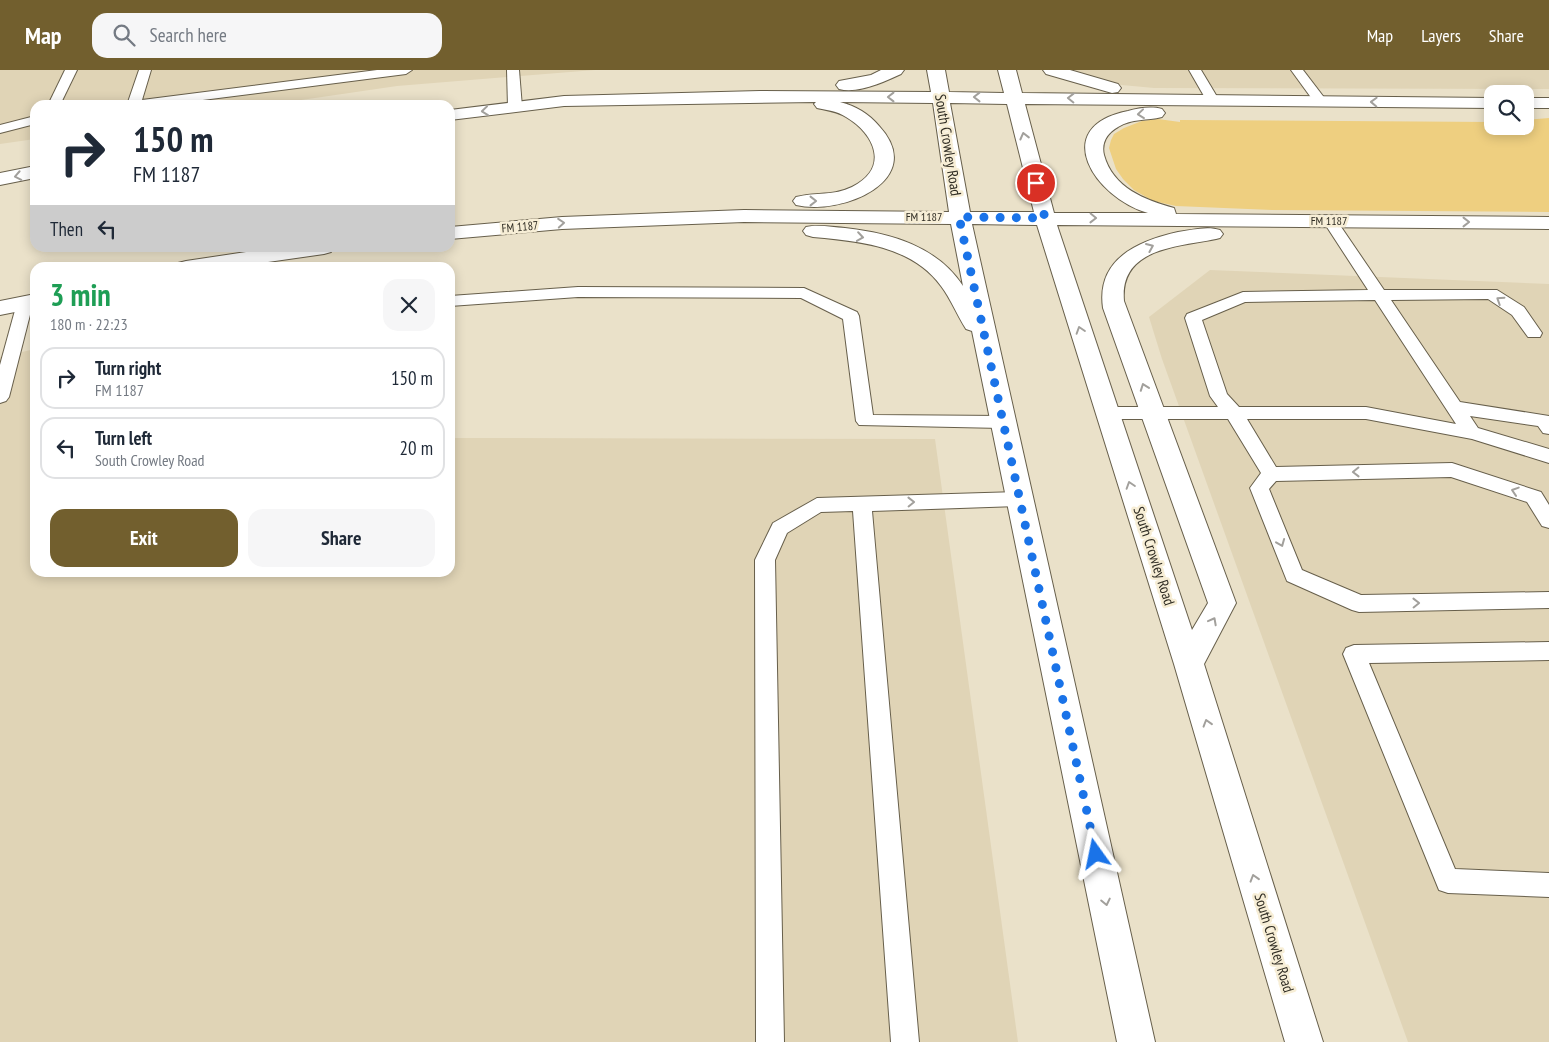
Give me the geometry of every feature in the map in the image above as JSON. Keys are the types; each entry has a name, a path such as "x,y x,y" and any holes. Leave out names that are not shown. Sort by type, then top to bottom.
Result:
{"main road":[{"path":"564,101 594,92 851,85 876,79 896,70"},
{"name":"South Crowley Road","path":"936,70 959,217 1136,1042"},
{"name":"South Crowley Road","path":"1007,70 1045,218 1189,664 1304,1042"},
{"path":"1052,70 1074,78 1152,99"},
{"path":"455,113 564,101 760,96 1484,103"},
{"path":"455,217 575,206 825,201 850,195 865,188 882,169 884,159 879,137 857,116 841,107 760,96"},
{"path":"1228,220 1157,210 1140,204 1121,193 1107,180 1099,168 1094,140 1099,131 1111,122 1126,115 1151,112 1394,116 1433,103"},
{"path":"1534,103 1549,103"},
{"path":"0,179 30,173"},
{"path":"744,216 770,228 831,233 898,245 928,261 948,280 986,341"},
{"name":"FM 1187","path":"455,233 562,223 744,216 1228,220 1335,228 1549,223"},
{"path":"1189,664 1222,603 1114,308 1113,288 1131,257 1150,246 1194,235 1223,233 1335,228 1549,237"},
{"path":"192,262 217,252"},
{"path":"223,262 289,252"},
{"path":"0,308 30,302"}],"lane":[{"path":"56,100 70,70"},
{"path":"135,100 145,70"},
{"path":"171,100 371,72 406,70"},
{"path":"513,70 516,107"},
{"path":"1195,70 1213,100"},
{"path":"1297,70 1320,100"},
{"path":"255,100 256,89"},
{"path":"0,129 30,121"},
{"path":"1335,228 1472,433"},
{"path":"455,301 578,292 804,293 851,316 865,420 1002,422"},
{"path":"1271,474 1233,412 1219,396 1193,318 1243,297 1491,294 1518,311 1534,333"},
{"path":"1,387 30,302"},
{"path":"1454,407 1547,423"},
{"path":"1107,413 1366,412 1472,433 1549,456"},
{"path":"1549,522 1534,497 1452,470 1271,474 1258,488 1294,575 1358,604 1549,600"},
{"path":"770,1042 765,560 780,528 817,504 1020,500"},
{"path":"862,503 905,1042"},
{"path":"1549,651 1354,654 1448,881 1549,886"}],"shaded area":[{"path":"0,70 595,70 397,86 301,100 30,100 30,140 0,144"},
{"path":"1066,70 1549,70 1549,89 1534,89 1534,85 1484,85 1484,89 1154,88 1111,84"},
{"path":"1549,118 1549,212 1272,210 1176,206 1153,201 1134,190 1116,169 1109,148 1114,134 1124,128 1142,121 1158,119 1180,122 1180,120 1484,122 1484,135 1534,135 1534,119"},
{"path":"1210,270 1549,284 1549,1042 1408,1042 1162,359 1149,317"},
{"path":"30,350 30,577 455,577 455,438 935,439 1018,1042 0,1042 0,357"}],"route":[{"path":"1036,183 1045,218 959,217 1096,854"}]}
